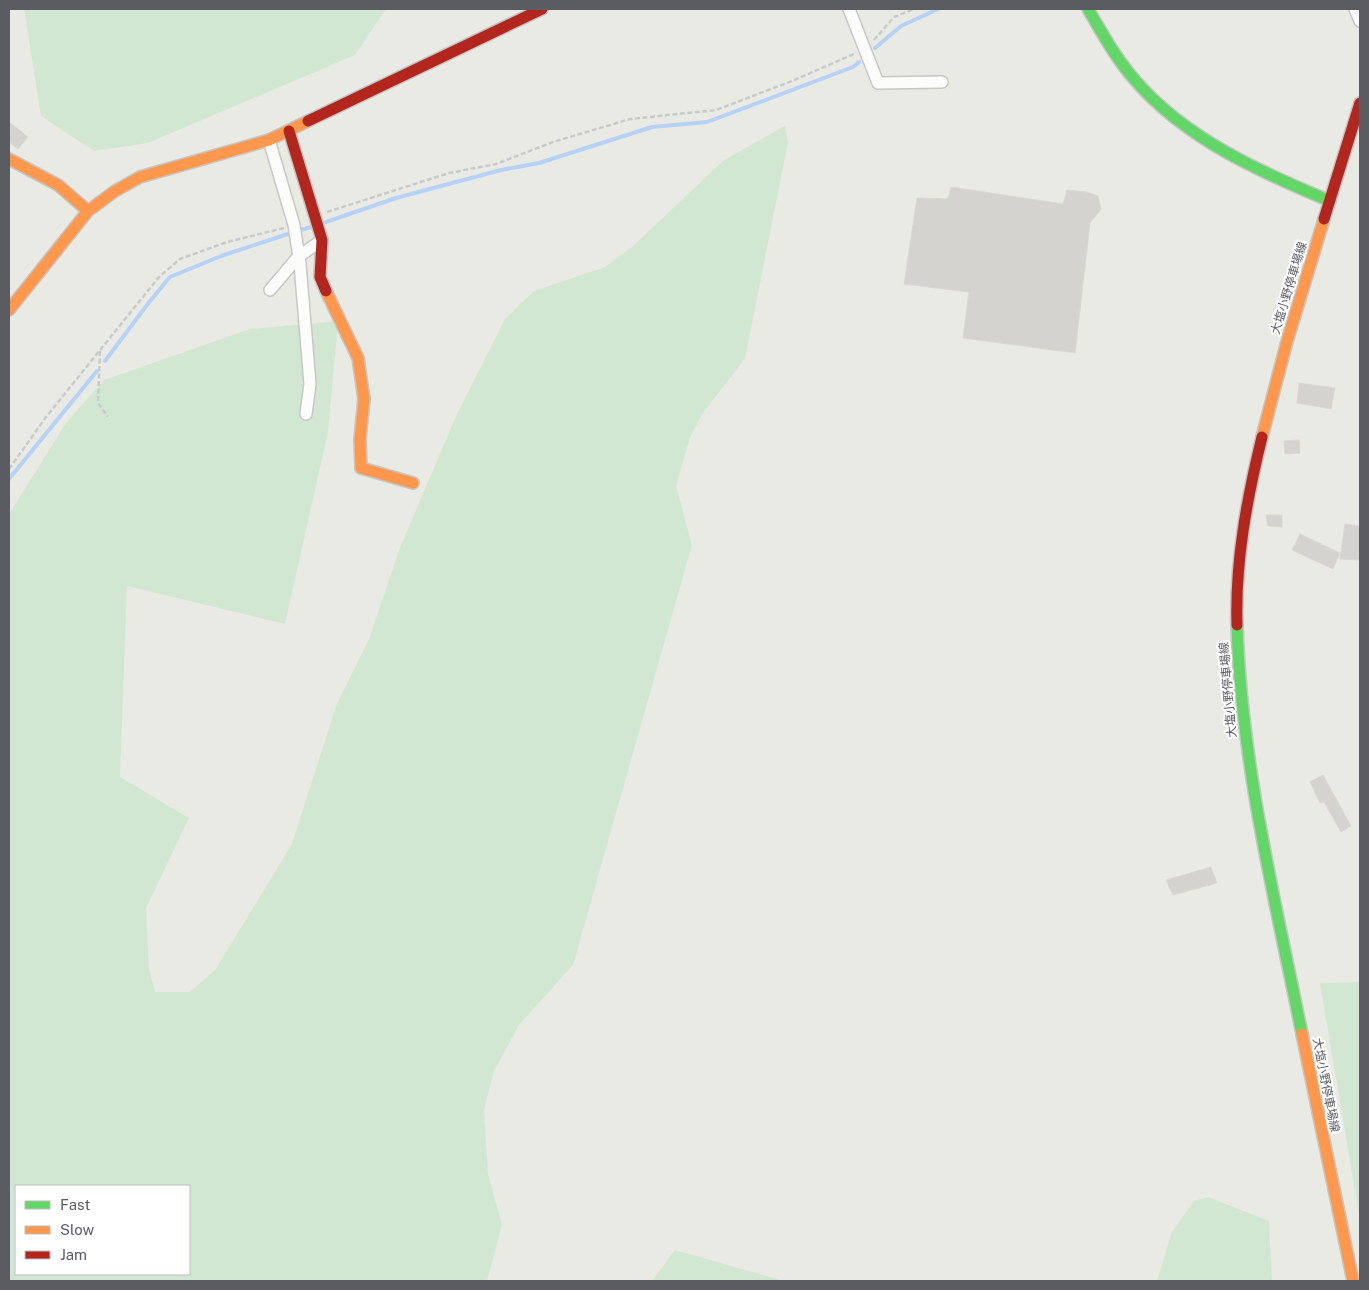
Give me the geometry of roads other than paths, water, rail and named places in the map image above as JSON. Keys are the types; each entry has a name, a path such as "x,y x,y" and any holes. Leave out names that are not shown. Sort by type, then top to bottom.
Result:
{"street":[{"path":"9,310 88,211 115,191 140,177 269,140 542,9"},
{"path":"849,9 878,82 942,82"},
{"path":"1088,9 1115,56 1164,109 1197,134 1219,147 1300,189 1330,201"},
{"path":"1355,9 1360,21"},
{"name":"大塩小野停車場線","path":"1353,1281 1322,1137 1251,775 1238,668 1236,616 1240,552 1252,477 1286,345 1360,103"},
{"path":"289,131 322,240 320,277 358,358 364,399 360,440 360,468 413,483"},
{"path":"269,140 294,225 310,384 306,414"},
{"path":"9,159 58,186 88,211"},
{"path":"270,290 298,257 322,240"}],"waterway":[{"path":"875,48 901,26 938,9"},
{"path":"326,222 396,198 501,170 539,163 652,127 707,122 853,67 859,62"},
{"path":"301,230 311,227"},
{"path":"105,361 170,277 221,256 288,234"},
{"path":"9,479 97,371"}]}
